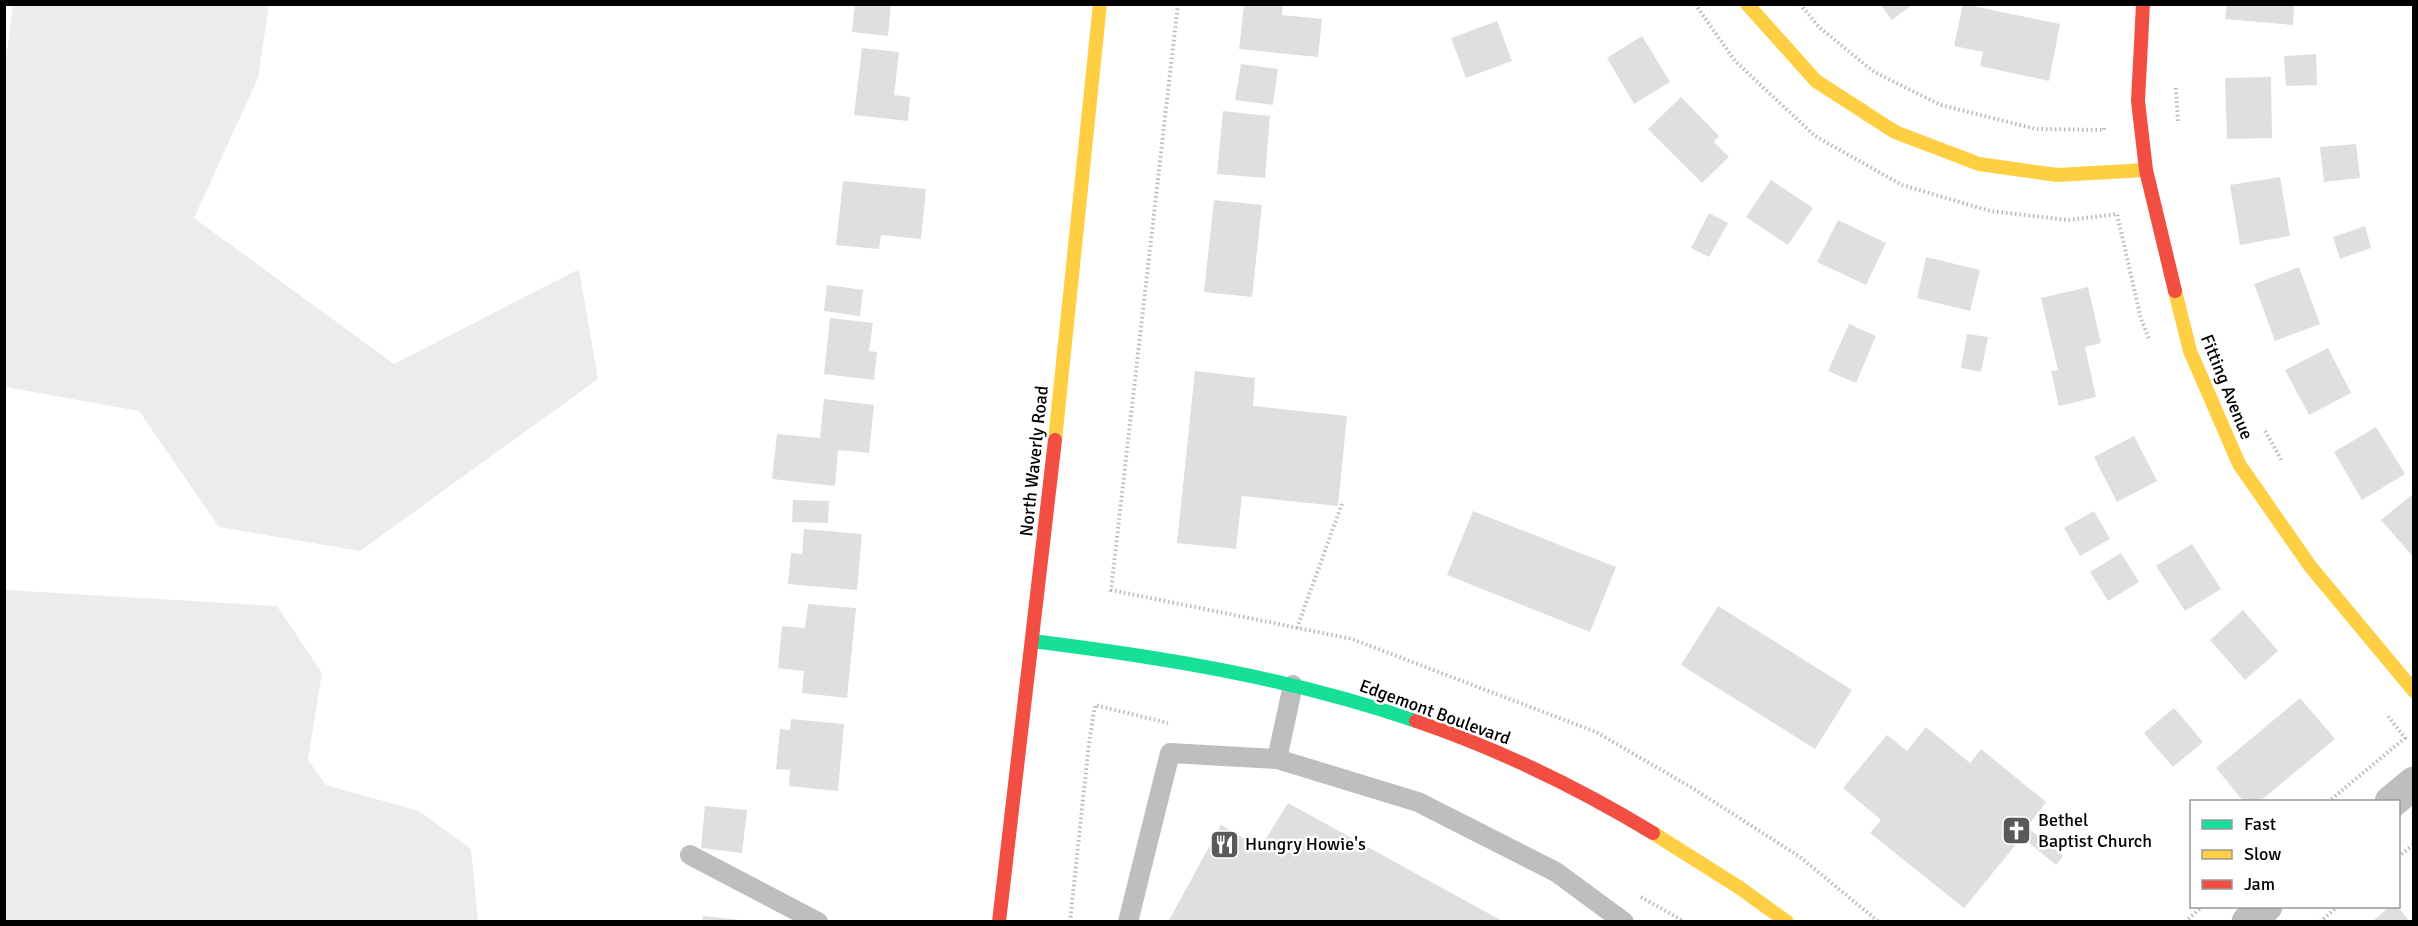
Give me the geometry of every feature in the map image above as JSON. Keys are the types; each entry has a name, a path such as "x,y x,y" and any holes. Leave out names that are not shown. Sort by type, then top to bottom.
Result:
{"street":[{"name":"North Waverly Road","path":"999,921 1066,343 1100,4"},
{"path":"1747,4 1816,81 1896,132 1979,164 2057,175 2146,170"},
{"name":"Fitting Avenue","path":"2143,4 2138,101 2146,170 2190,351 2239,464 2310,566 2414,691"},
{"name":"Edgemont Boulevard","path":"1032,641 1139,655 1293,685 1379,708 1449,733 1533,769 1650,830 1711,868 1787,921"},
{"path":"2392,800 2414,783"},
{"path":"2248,921 2264,908"}],"lane":[{"path":"1277,759 1293,685"},
{"path":"1128,921 1170,753 1277,759 1418,802 1556,872 1624,921"},
{"path":"690,855 818,921"}],"path":[{"path":"1179,4 1111,590 1352,639 1596,732 1694,789 1800,857 1879,921"},
{"path":"1695,4 1735,61 1815,136 1902,185 1990,211 2068,220 2117,214 2141,319 2150,341"},
{"path":"1800,4 1819,27 1874,72 1941,105 2036,129 2104,130 2104,119"},
{"path":"2176,79 2178,125"},
{"path":"2265,430 2288,470"},
{"path":"1297,628 1343,501"},
{"path":"2329,800 2405,738 2382,710"},
{"path":"2400,855 2414,844"},
{"path":"2185,921 2201,908"},
{"path":"2320,921 2336,908"}],"shaded area":[{"path":"13,5 269,5 258,78 194,218 394,364 579,269 598,379 360,551 219,527 139,411 5,387 4,75"},
{"path":"5,590 277,606 322,673 308,760 326,785 419,811 471,849 478,921 5,921"}],"building":[{"path":"855,4 891,4 888,36 852,32"},
{"path":"1880,4 1913,4 1892,20"},
{"path":"1963,4 2060,24 2049,81 1980,66 1983,52 1954,46"},
{"path":"2227,4 2294,4 2293,25 2225,19"},
{"path":"1244,5 1283,5 1282,15 1322,19 1318,57 1239,49"},
{"path":"1497,21 1512,61 1466,78 1451,38"},
{"path":"1642,36 1670,82 1634,104 1607,58"},
{"path":"862,48 899,52 894,95 910,97 908,121 854,115"},
{"path":"2316,54 2317,85 2286,86 2284,56"},
{"path":"1241,64 1278,69 1273,105 1235,100"},
{"path":"2271,77 2272,138 2227,139 2225,78"},
{"path":"1681,97 1719,136 1714,142 1729,157 1702,183 1648,129"},
{"path":"1223,111 1270,116 1265,178 1217,174"},
{"path":"2356,144 2360,178 2324,182 2320,147"},
{"path":"2280,177 2290,236 2240,245 2230,185"},
{"path":"1771,180 1813,208 1788,245 1746,217"},
{"path":"843,181 926,189 921,239 881,235 879,249 836,245"},
{"path":"1214,200 1262,205 1252,297 1204,292"},
{"path":"1709,213 1728,223 1709,257 1691,248"},
{"path":"1838,220 1886,243 1866,285 1817,262"},
{"path":"2365,226 2371,248 2340,259 2333,237"},
{"path":"1926,257 1980,270 1970,311 1917,298"},
{"path":"2299,267 2320,324 2275,341 2254,284"},
{"path":"827,285 863,290 860,316 824,311"},
{"path":"2088,287 2101,343 2085,347 2096,397 2059,406 2051,371 2058,370 2041,298"},
{"path":"830,318 873,323 869,351 877,352 874,380 824,374"},
{"path":"1849,324 1876,336 1856,383 1828,371"},
{"path":"1967,334 1988,337 1981,372 1961,368"},
{"path":"2328,348 2351,393 2309,415 2285,370"},
{"path":"1195,371 1255,378 1253,406 1347,416 1338,506 1242,496 1236,549 1177,543"},
{"path":"824,399 874,405 869,453 838,450 835,486 772,479 777,434 820,438"},
{"path":"2376,427 2405,474 2362,500 2334,452"},
{"path":"2134,436 2157,481 2117,502 2094,457"},
{"path":"2414,493 2414,558 2381,520"},
{"path":"793,500 829,501 828,523 792,522"},
{"path":"1473,511 1616,567 1590,632 1447,575"},
{"path":"2094,511 2110,539 2080,556 2064,528"},
{"path":"804,529 862,534 857,590 788,584 791,553 802,554"},
{"path":"2192,544 2221,589 2185,611 2156,566"},
{"path":"2121,553 2139,582 2108,601 2090,572"},
{"path":"808,604 856,608 847,698 802,693 804,671 778,668 782,626 805,628"},
{"path":"1718,606 1852,690 1815,749 1681,665"},
{"path":"2243,610 2278,651 2245,680 2210,640"},
{"path":"2300,698 2335,739 2261,800 2242,800 2216,768"},
{"path":"2174,708 2203,742 2173,767 2144,733"},
{"path":"791,719 844,724 838,791 789,786 790,770 776,769 780,729 790,730"},
{"path":"1926,727 1970,763 1981,749 2046,802 2027,827 2063,856 2056,865 2022,837 1964,908 1870,833 1881,820 1843,788 1887,735 1907,751"},
{"path":"1288,803 1504,922 1168,922 1221,825 1260,848"},
{"path":"705,806 747,810 742,853 701,848"},
{"path":"2388,908 2399,908 2410,922 2372,922"},
{"path":"703,916 741,920 741,922 702,922"}],"traffic: fast":[{"path":"1032,641 1129,654 1226,671 1322,693 1416,721"}],"traffic: slow":[{"path":"1055,440 1100,4"},
{"path":"1747,4 1816,81 1895,132 1979,164 2057,175 2146,170"},
{"path":"2175,291 2190,351 2239,464 2310,566 2414,691"},
{"path":"1653,833 1740,888 1787,922"}],"traffic: jam":[{"path":"2143,4 2138,101 2146,170 2175,291"},
{"path":"999,922 1055,440"},
{"path":"1416,721 1477,744 1538,771 1596,800 1653,833"}],"place":[{"name":"Bethel Baptist Church","path":"2017,830"},
{"name":"Hungry Howie's","path":"1224,844"}]}
